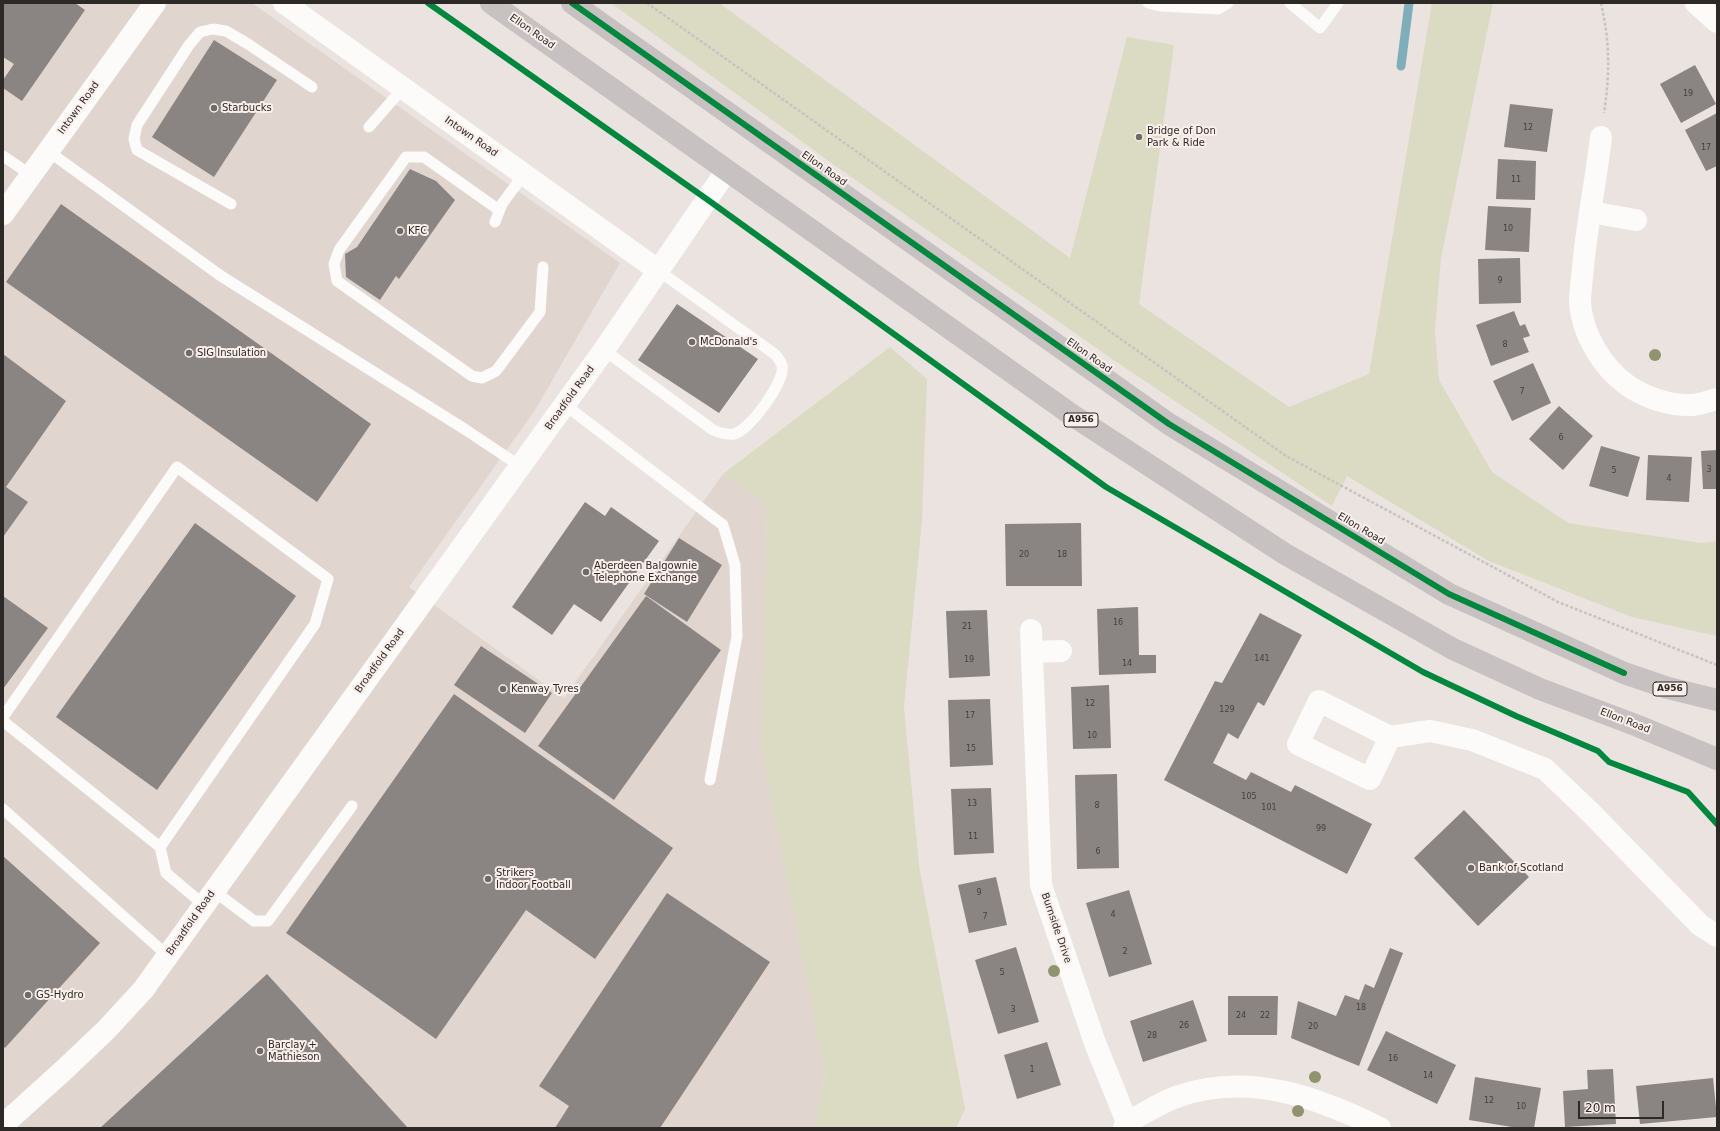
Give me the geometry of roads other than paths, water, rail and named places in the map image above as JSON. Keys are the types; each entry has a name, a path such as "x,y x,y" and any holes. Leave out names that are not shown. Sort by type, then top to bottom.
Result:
{"main road":[{"name":"Ellon Road","path":"491,3 1072,415 1285,554 1453,649 1540,689 1638,726 1717,759"},
{"name":"Ellon Road","path":"572,3 1169,424 1449,594 1624,673 1668,688 1717,700"}],"street":[{"name":"Intown Road","path":"3,214 155,3"},
{"name":"Intown Road","path":"284,3 659,271"},
{"path":"1696,3 1717,22"},
{"path":"1601,137 1586,236 1580,304 1586,330 1598,354 1617,378 1637,392 1663,402 1694,405 1717,399"},
{"name":"Broadfold Road","path":"9,1125 106,1030 143,990 565,405 659,271 727,170"},
{"path":"1590,212 1636,220"},
{"name":"Burnside Drive","path":"1031,630 1041,886 1095,1043 1126,1125"},
{"path":"1032,652 1061,651"},
{"path":"1390,737 1430,731 1472,740 1545,769 1591,813 1700,925 1717,936"},
{"path":"1126,1125 1178,1096 1219,1086 1278,1089 1340,1109 1380,1128"}],"lane":[{"path":"1148,3 1160,6 1218,9 1228,3"},
{"path":"1290,3 1320,28 1338,3"},
{"path":"231,204 137,150 134,139 137,125 189,45 200,32 213,29 226,31 253,47 312,88"},
{"path":"369,127 403,88"},
{"path":"48,151 221,276 466,430 520,466"},
{"path":"3,156 31,175"},
{"path":"499,210 424,157 406,157 339,250 334,264 337,281 472,376 482,378 496,371 540,312 544,267"},
{"path":"495,222 499,210 524,174"},
{"path":"604,350 713,430 724,434 735,434 746,428 775,388 781,378 782,366 776,355 659,271"},
{"path":"565,405 723,525 736,565 737,636 710,780"},
{"path":"3,717 177,467 328,579 315,624 160,847"},
{"path":"3,721 160,847 166,873 209,898 254,921 268,921 352,806"},
{"path":"3,809 168,956"}],"waterway":[{"path":"1401,66 1409,3"}],"place":[{"name":"Starbucks","path":"214,108"},
{"name":"Bridge of Don Park & Ride","path":"1139,137"},
{"name":"KFC","path":"400,231"},
{"name":"McDonald's","path":"692,342"},
{"name":"SIG Insulation","path":"189,353"},
{"name":"Aberdeen Balgownie Telephone Exchange","path":"586,572"},
{"name":"Kenway Tyres","path":"503,689"},
{"name":"Bank of Scotland","path":"1471,868"},
{"name":"Strikers Indoor Football","path":"488,879"},
{"name":"GS-Hydro","path":"28,995"},
{"name":"Barclay + Mathieson","path":"260,1051"}]}
